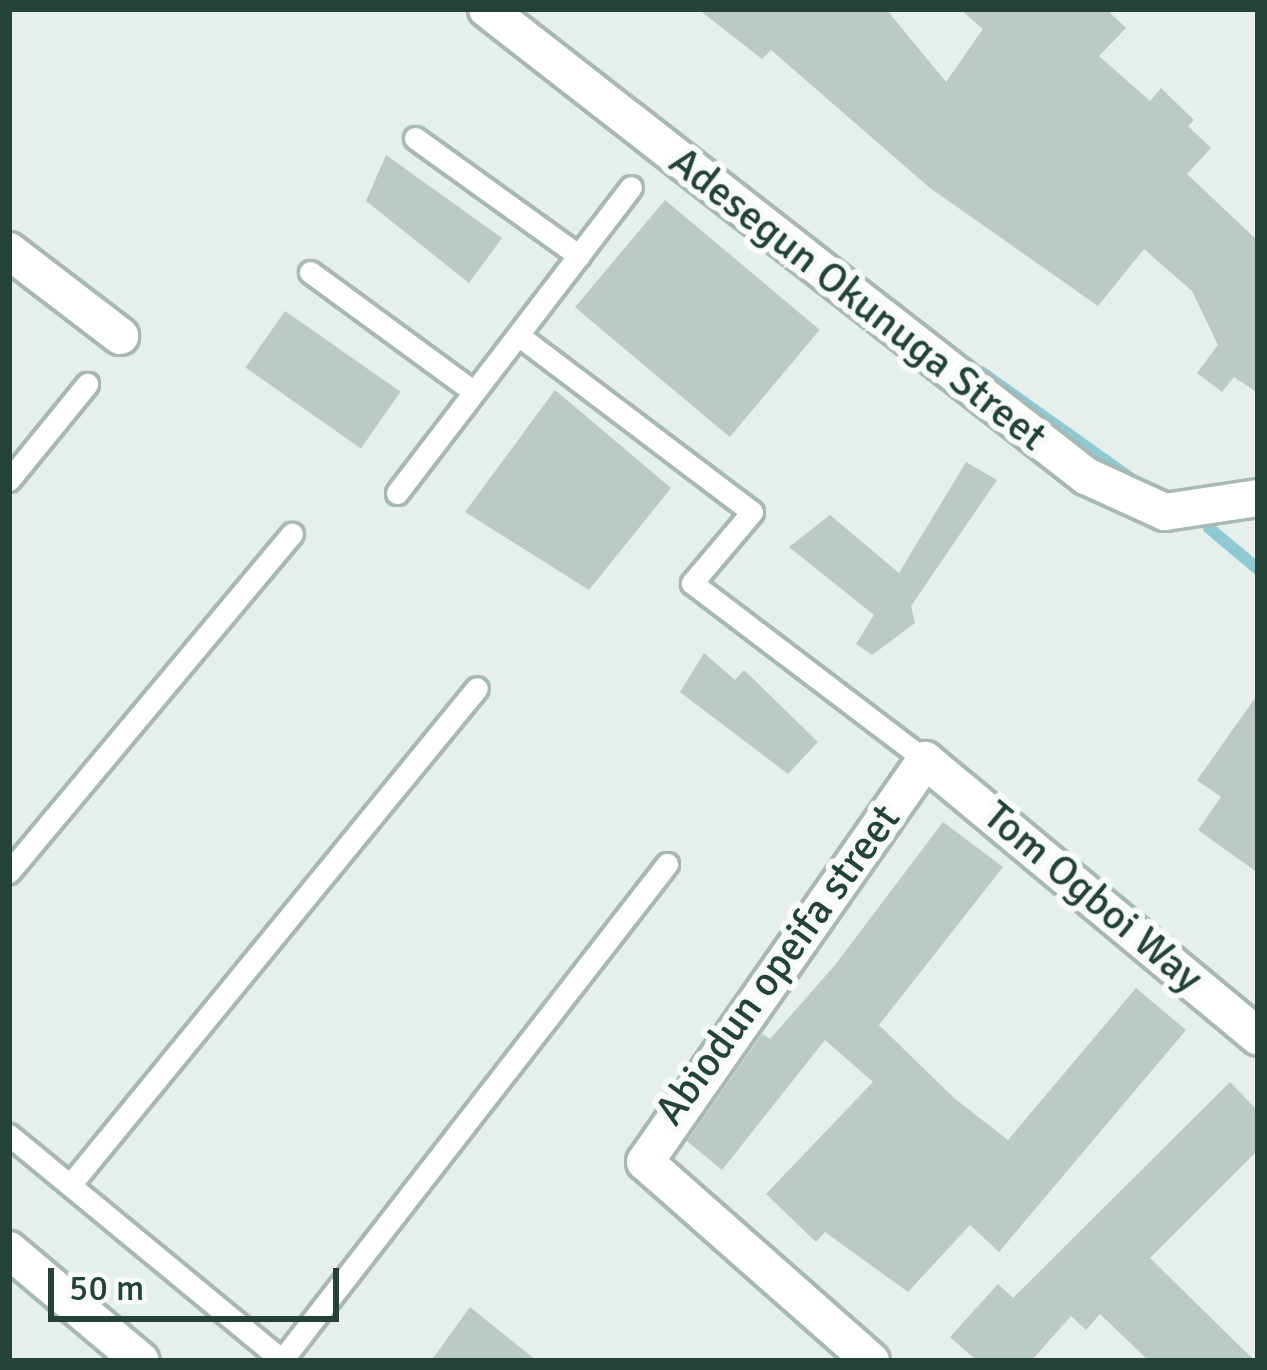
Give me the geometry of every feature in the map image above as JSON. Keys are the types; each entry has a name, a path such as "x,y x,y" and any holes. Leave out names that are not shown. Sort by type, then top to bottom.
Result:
{"street":[{"name":"Adesegun Okunuga Street","path":"487,9 1087,476 1165,512 1258,498"},
{"path":"9,251 120,336"},
{"name":"Tom Ogboi Way","path":"925,760 1258,1036"},
{"name":"Abiodun opeifa street","path":"871,1361 645,1162 655,1134 925,760"},
{"path":"9,1250 141,1361"}],"lane":[{"path":"415,138 579,256"},
{"path":"397,493 631,187"},
{"path":"310,272 474,392"},
{"path":"518,335 752,512 692,583 925,760"},
{"path":"9,480 87,384"},
{"path":"9,872 292,534"},
{"path":"70,1185 477,688"},
{"path":"9,1135 282,1360 668,864"}],"building":[{"path":"698,9 886,9 946,82 983,29 960,9 1106,9 1126,28 1099,56 1150,101 1161,88 1194,120 1188,126 1211,148 1187,174 1258,241 1258,393 1234,377 1222,392 1197,373 1218,345 1192,291 1144,249 1098,306 930,188 771,50 762,59"},
{"path":"386,155 502,238 469,283 366,201"},
{"path":"665,200 820,330 730,437 575,307"},
{"path":"285,311 401,392 361,448 245,368"},
{"path":"555,390 671,488 589,590 465,512"},
{"path":"966,462 997,480 911,606 915,623 872,655 856,644 874,615 789,547 830,515 899,573"},
{"path":"704,653 735,680 744,670 818,742 788,774 680,692"},
{"path":"1258,694 1258,873 1198,830 1221,797 1197,780"},
{"path":"943,822 1003,867 879,1025 954,1098 1008,1140 1136,988 1186,1030 999,1252 970,1225 908,1292 825,1232 816,1242 766,1194 873,1082 825,1040 722,1170 687,1141 762,1034 770,1039 835,965"},
{"path":"1230,1082 1258,1111 1258,1150 1150,1258 1255,1361 1149,1361 1100,1314 1086,1330 1071,1316 1031,1361 977,1361 950,1337 998,1284 1013,1298"},
{"path":"470,1307 537,1361 431,1361"}],"waterway":[{"path":"981,372 1136,482"},
{"path":"1209,528 1258,569"}]}
